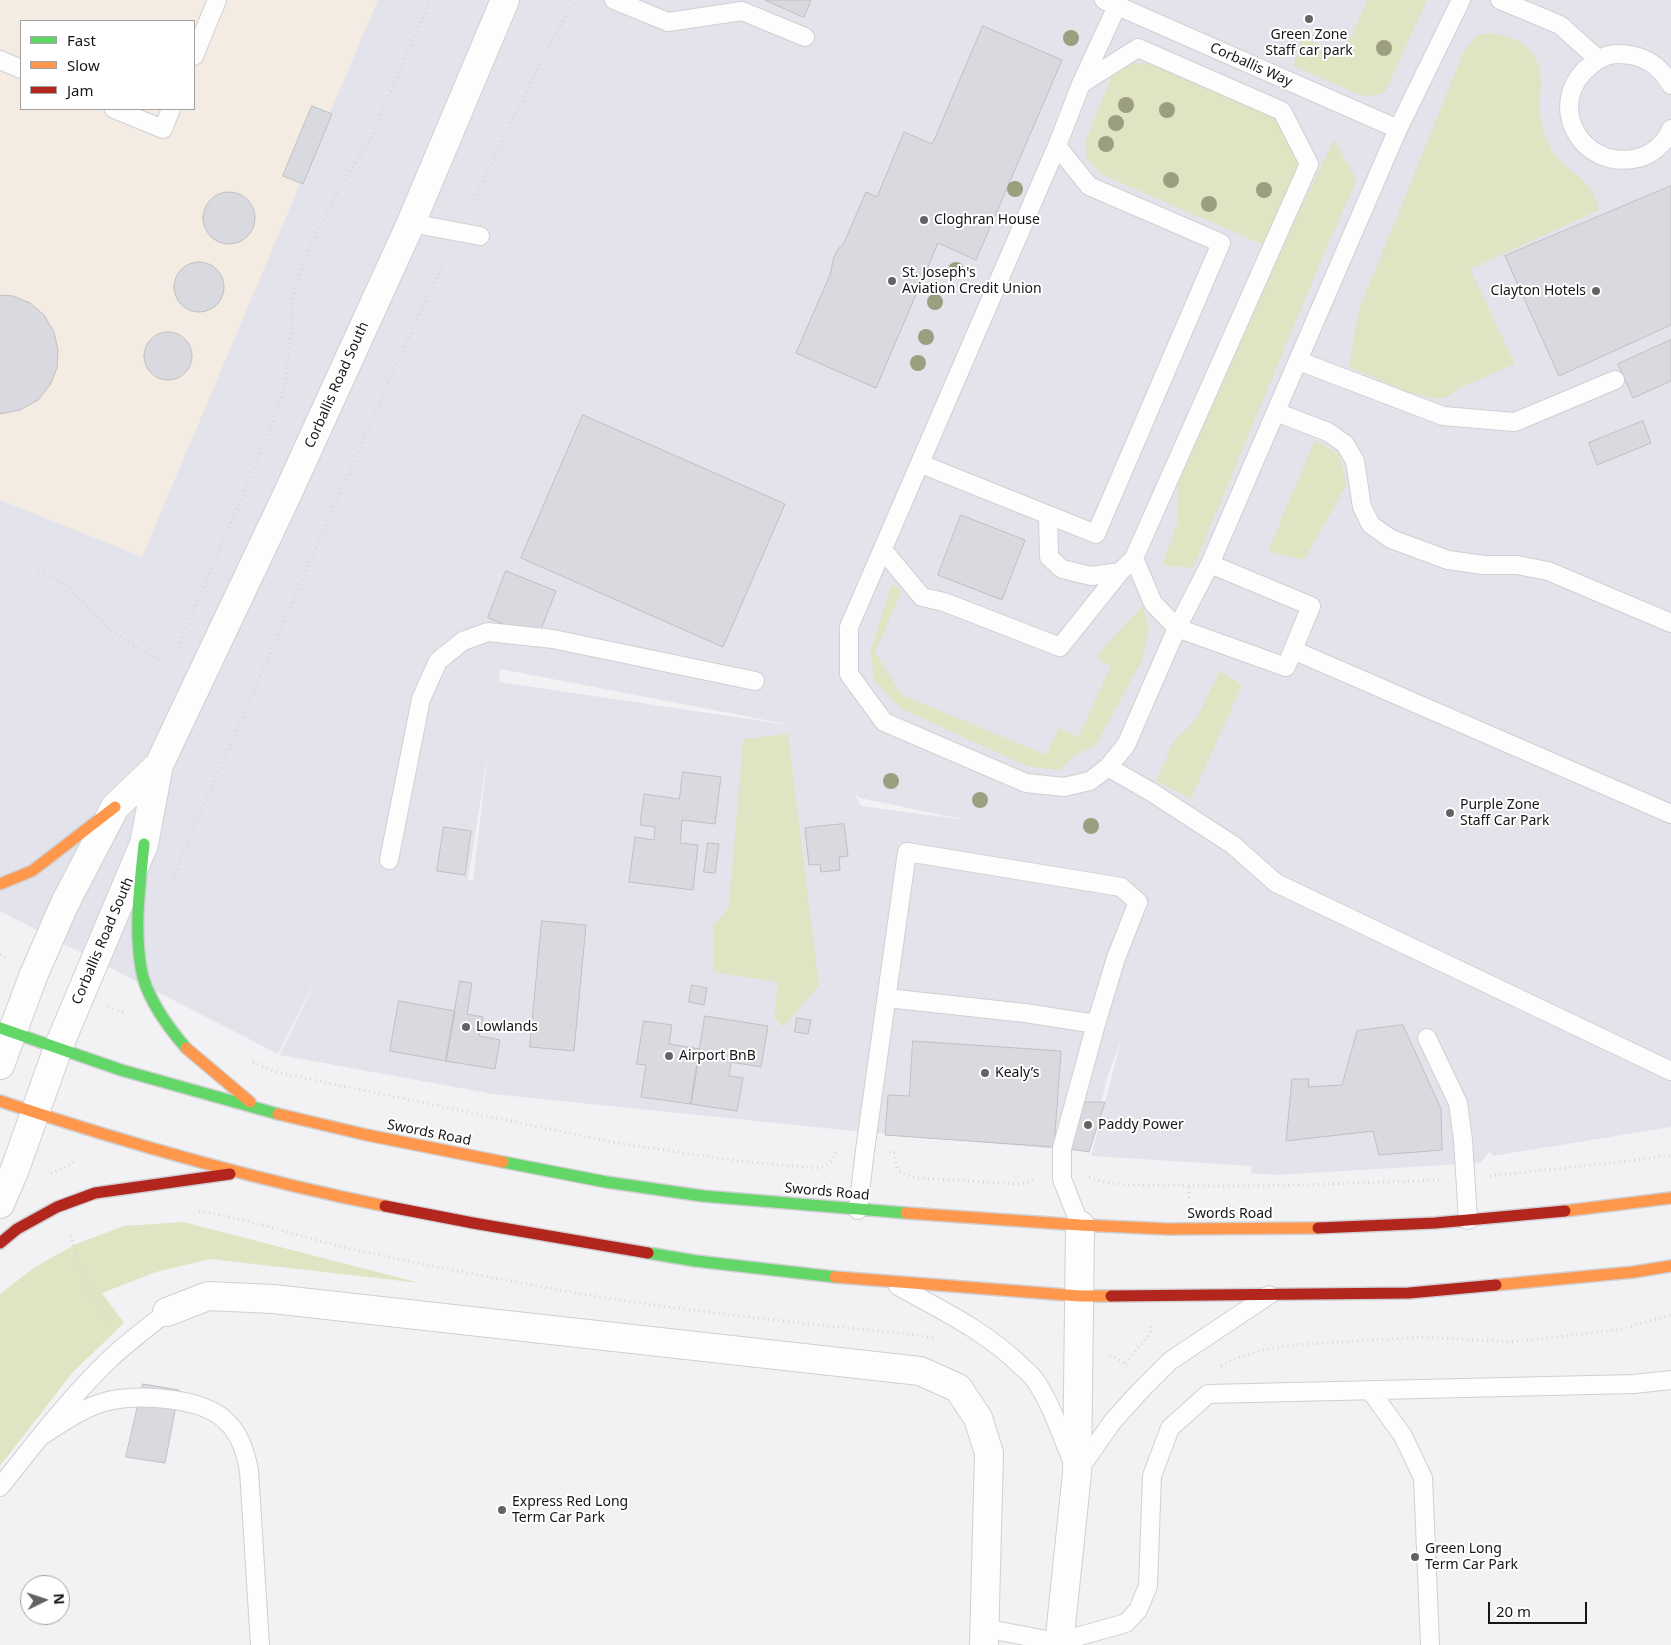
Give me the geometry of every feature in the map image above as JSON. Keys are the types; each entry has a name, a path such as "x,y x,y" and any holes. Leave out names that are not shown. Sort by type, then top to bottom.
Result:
{"main road":[{"path":"0,884 32,871 115,807"},
{"path":"144,844 137,917 141,969 158,1011 186,1047 258,1109"},
{"name":"Swords Road","path":"6,1030 121,1070 258,1109 376,1137 606,1182 703,1196 858,1210 1080,1225 1189,1229 1318,1228 1468,1220 1671,1198"},
{"path":"0,1101 83,1129 242,1173 373,1203 584,1243 706,1262 810,1275 1080,1296 1270,1295 1410,1293 1634,1272 1671,1266"},
{"path":"0,1243 16,1229 57,1207 95,1193 242,1173"}],"street":[{"name":"Corballis Road South","path":"0,1204 58,1048 144,844 159,765 282,506 411,223 505,0"},
{"name":"Corballis Road South","path":"0,1065 6,1030 34,974 64,903 115,807 159,765"},
{"path":"1063,1644 1077,1473 1080,1225"},
{"path":"167,1312 208,1296 273,1299 920,1371 958,1388 978,1418 989,1453 984,1637"}],"lane":[{"path":"195,54 217,0"},
{"path":"614,0 668,22 742,11 805,37"},
{"path":"1111,3 1058,146 849,627 849,674 884,722 1026,783 1064,787 1090,780 1108,768 1126,745 1177,628 1210,564 1398,129 1462,0"},
{"path":"1500,0 1560,24 1598,59"},
{"name":"Corballis Way","path":"1111,3 1398,129"},
{"path":"883,550 922,596 944,602 1060,648 1120,572 1134,558 1309,164 1282,111 1138,48 1081,84"},
{"path":"1671,85 1661,70 1647,60 1631,54 1614,54 1598,59 1583,70 1573,86 1569,103 1571,121 1578,138 1591,151 1607,159 1625,161 1643,157 1658,147 1671,129"},
{"path":"0,60 20,69"},
{"path":"116,110 162,130 171,110"},
{"path":"920,464 1096,534 1221,243 1089,186 1058,146"},
{"path":"411,223 480,236"},
{"path":"1299,361 1442,416 1515,422 1615,380"},
{"path":"1276,412 1328,432 1345,444 1355,461 1362,507 1371,525 1391,539 1448,560 1484,565 1517,565 1548,571 1671,623"},
{"path":"1048,515 1049,558 1062,569 1091,576 1120,572"},
{"path":"1134,558 1153,603 1177,628 1286,667 1311,606 1210,564"},
{"path":"389,860 421,699 438,661 464,641 488,632 553,639 755,681"},
{"path":"1292,650 1671,814"},
{"path":"1108,768 1153,792 1233,845 1276,883 1671,1071"},
{"path":"858,1210 907,852 1121,887 1138,902 1116,958 1062,1148 1062,1179 1080,1225"},
{"path":"887,998 1025,1013 1096,1024"},
{"path":"1427,1038 1458,1103 1468,1220"},
{"path":"889,1281 992,1341 1014,1358 1034,1378 1051,1409 1077,1473"},
{"path":"1077,1473 1113,1421 1170,1361 1270,1295"},
{"path":"0,1487 76,1394 134,1337 167,1312"},
{"path":"984,1637 1063,1644 1126,1623 1138,1610 1148,1586 1152,1476 1170,1428 1208,1394 1634,1384 1671,1380"},
{"path":"1370,1390 1403,1436 1423,1478 1430,1645"},
{"path":"41,1436 86,1409 108,1402 128,1399 153,1398 191,1404 205,1408 228,1422 246,1454 249,1471 260,1645"}],"path":[{"path":"174,657 274,419 285,385 294,298 302,266 318,229 342,184 369,142 430,0"},
{"path":"173,881 182,853 395,367 458,232 551,42 576,0"},
{"path":"39,571 66,584 114,633 170,666 166,674"},
{"path":"245,1059 276,1072 611,1142 738,1161 816,1168 824,1167 830,1163 837,1148 846,1149"},
{"path":"885,1152 895,1153 898,1169 904,1175 917,1178 1016,1184 1034,1180 1040,1172"},
{"path":"1083,1173 1097,1181 1112,1184 1189,1186 1278,1185 1466,1179 1671,1155"},
{"path":"49,1175 72,1164 73,1160"},
{"path":"1189,1186 1189,1229"},
{"path":"197,1211 228,1216 336,1245 544,1287 741,1316 918,1335 942,1341"},
{"path":"78,1230 70,1233 81,1276 90,1294 100,1308 134,1337"},
{"path":"1125,1363 1150,1334 1152,1296"},
{"path":"1216,1369 1231,1360 1263,1350 1291,1345 1422,1337 1511,1342 1618,1330 1671,1315"},
{"path":"1111,1355 1132,1368"}],"shaded area":[{"path":"0,0 1671,0 1671,1127 1493,1156 1490,1151 1480,1163 1276,1175 1251,1173 1252,1166 1091,1156 1122,1037 1107,1079 1089,1152 844,1130 493,1094 280,1055 323,964 278,1054 0,911","holes":["500,669 781,723 783,724 499,682","488,753 473,881 468,880","855,793 860,798 966,820 861,806"]},
{"path":"0,0 378,0 142,557 0,500"}],"green space":[{"path":"1368,0 1427,0 1385,92 1365,97 1293,66 1302,38 1343,54"},
{"path":"1489,33 1519,42 1532,53 1537,61 1541,83 1540,111 1547,140 1561,162 1588,186 1599,210 1470,269 1515,364 1460,388 1445,398 1431,398 1405,391 1349,367 1359,310 1464,51 1476,36"},
{"path":"1131,63 1151,64 1278,117 1303,165 1266,246 1103,175 1087,159 1085,143 1113,73"},
{"path":"1334,140 1357,180 1328,244 1193,568 1162,565 1178,521 1177,485 1259,293"},
{"path":"1315,440 1339,454 1347,484 1304,560 1268,551"},
{"path":"892,584 902,590 875,652 902,695 1046,755 1059,728 1078,737 1111,667 1096,656 1143,605 1149,630 1142,660 1096,745 1074,756 1060,770 1029,767 902,709 875,682 870,653"},
{"path":"1220,671 1242,685 1191,799 1156,781 1173,743 1196,719"},
{"path":"788,734 819,986 783,1027 774,1017 778,982 713,972 714,925 729,907 743,739"},
{"path":"183,1222 420,1283 210,1259 156,1272 102,1293 124,1323 73,1372 0,1466 0,1294 35,1267 76,1244 124,1226"}],"building":[{"path":"765,0 811,0 804,17"},
{"name":"Cloghran House","path":"983,26 1062,60 976,260 938,243 876,388 796,353 830,275 834,257 844,243 866,192 877,197 904,132 932,144"},
{"path":"312,106 332,114 303,184 283,176"},
{"name":"Clayton Hotels","path":"1671,186 1671,325 1559,376 1505,256"},
{"path":"229,192 239,194 247,200 253,208 255,218 253,228 247,236 239,242 229,244 219,242 211,236 205,228 203,218 205,208 211,200 219,194"},
{"path":"204,262 217,269 223,277 223,297 217,305 209,311 194,312 181,305 175,297 174,282 181,269 189,263"},
{"path":"0,295 13,296 30,303 44,315 54,332 58,350 57,368 50,385 38,400 20,410 0,414"},
{"path":"163,332 173,332 182,336 188,342 192,356 188,370 182,376 173,380 163,380 154,376 148,370 144,361 144,351 148,342 154,336"},
{"path":"1671,340 1671,381 1633,398 1618,364"},
{"path":"583,415 785,504 723,647 521,558"},
{"path":"1643,421 1651,443 1597,465 1589,443"},
{"path":"961,515 1025,540 1002,600 938,575"},
{"path":"506,571 556,591 538,637 488,618"},
{"path":"683,772 721,777 715,824 682,820 680,843 698,845 693,890 629,882 635,837 654,840 655,827 640,825 644,794 679,799"},
{"path":"844,824 848,856 839,857 840,870 821,872 820,864 809,865 805,828"},
{"path":"444,827 471,831 465,875 437,871"},
{"path":"708,843 719,844 715,873 704,872"},
{"path":"542,921 586,925 574,1051 530,1047"},
{"name":"Lowlands","path":"460,981 472,983 467,1014 483,1017 479,1036 500,1040 495,1069 446,1061"},
{"path":"692,985 707,988 704,1005 689,1002"},
{"path":"399,1001 455,1011 446,1061 390,1051"},
{"path":"705,1016 768,1026 761,1067 731,1062 729,1076 743,1078 737,1111 691,1104"},
{"path":"797,1018 811,1020 808,1034 795,1032"},
{"name":"Airport BnB","path":"644,1021 672,1025 669,1044 700,1049 691,1104 641,1097 646,1065 637,1064"},
{"path":"1403,1025 1441,1109 1442,1150 1379,1155 1373,1131 1286,1141 1292,1079 1309,1079 1308,1087 1342,1085 1357,1031"},
{"name":"Kealy’s","path":"913,1041 1061,1051 1054,1147 885,1135 888,1095 909,1096"},
{"name":"Paddy Power","path":"1085,1102 1105,1102 1089,1152 1071,1149"},
{"path":"143,1384 179,1390 165,1463 126,1457"}],"traffic: fast":[{"path":"144,844 138,921 139,952 143,978 152,1000 165,1021 186,1048"},
{"path":"0,1028 121,1070 278,1114"},
{"path":"503,1162 606,1182 703,1196 906,1213"},
{"path":"648,1253 696,1261 835,1277"}],"traffic: slow":[{"path":"0,884 32,871 115,807"},
{"path":"186,1048 250,1102"},
{"path":"0,1101 191,1160 288,1185 385,1206"},
{"path":"278,1114 367,1135 503,1162"},
{"path":"1565,1211 1671,1198"},
{"path":"906,1213 1168,1229 1318,1228"},
{"path":"1496,1285 1634,1272 1671,1266"},
{"path":"835,1277 1080,1296 1111,1296"}],"traffic: jam":[{"path":"0,1243 17,1229 57,1207 95,1193 230,1174"},
{"path":"385,1206 648,1253"},
{"path":"1318,1228 1435,1223 1565,1211"},
{"path":"1111,1296 1409,1293 1496,1285"}],"place":[{"name":"Green Zone Staff car park","path":"1309,19"},
{"name":"Cloghran House","path":"924,220"},
{"name":"St. Joseph's Aviation Credit Union","path":"892,281"},
{"name":"Clayton Hotels","path":"1596,291"},
{"name":"Purple Zone Staff Car Park","path":"1450,813"},
{"name":"Lowlands","path":"466,1027"},
{"name":"Airport BnB","path":"669,1056"},
{"name":"Kealy’s","path":"985,1073"},
{"name":"Paddy Power","path":"1088,1125"},
{"name":"Express Red Long Term Car Park","path":"502,1510"},
{"name":"Green Long Term Car Park","path":"1415,1557"}]}
